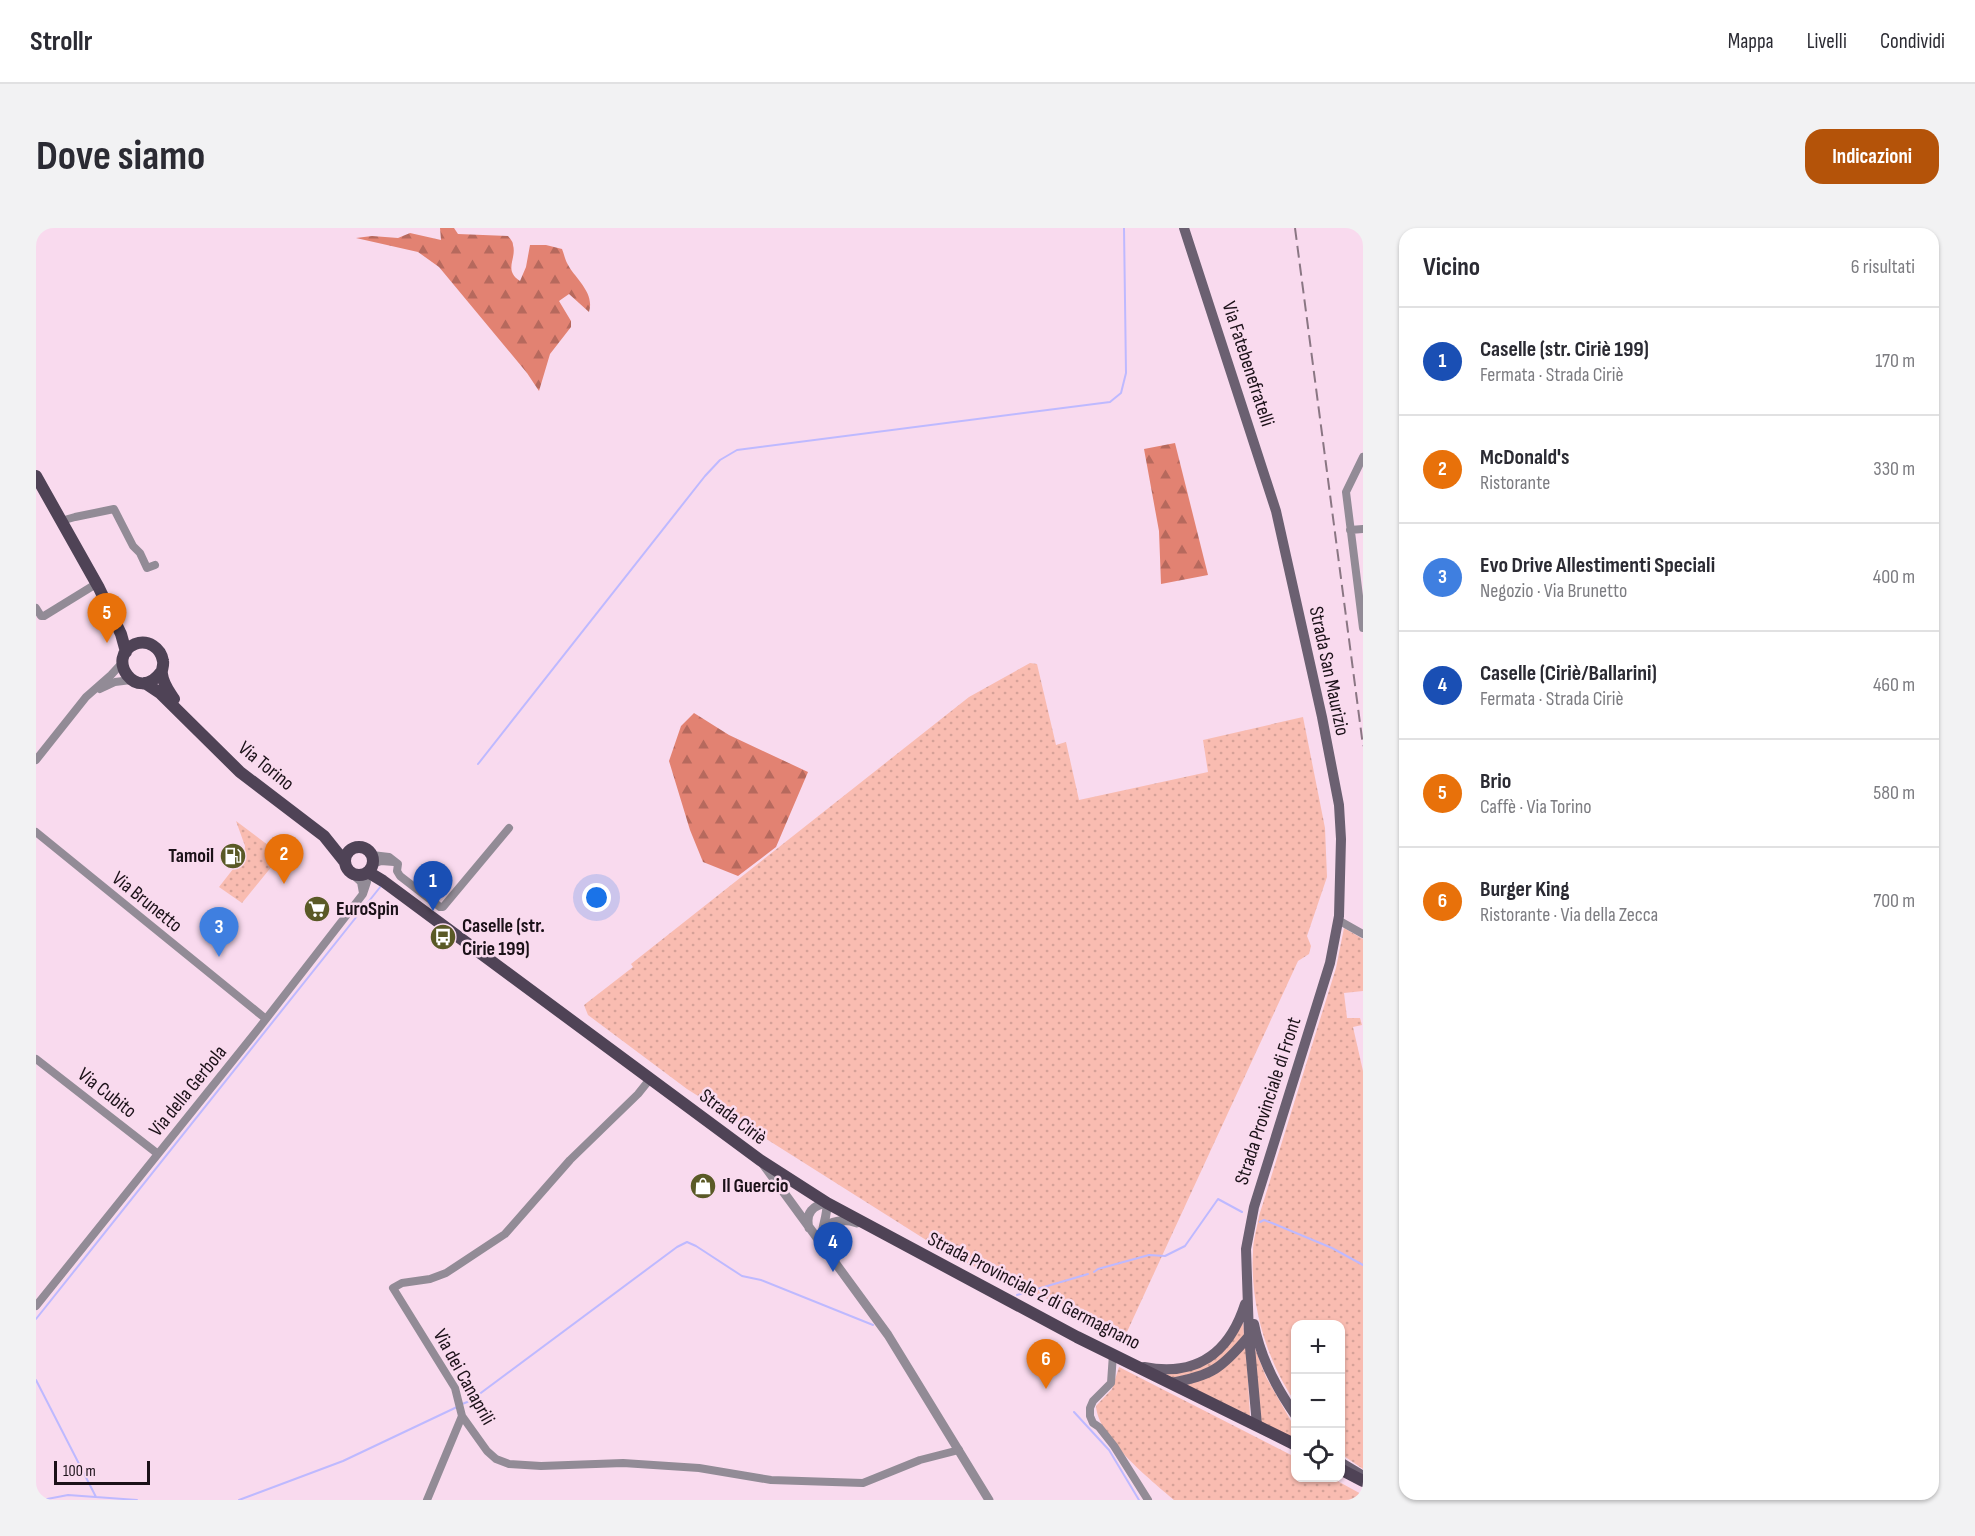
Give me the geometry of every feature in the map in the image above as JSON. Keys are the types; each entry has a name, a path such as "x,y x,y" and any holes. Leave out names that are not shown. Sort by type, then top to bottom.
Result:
{"main road":[{"name":"Via Fatebenefratelli","path":"1184,228 1276,511"},
{"path":"36,476 98,586 121,634 123,668 131,680 145,683 157,678 161,672 163,660 158,649 153,645 141,643 130,648 124,657"},
{"name":"Strada San Maurizio","path":"1276,511 1339,806 1341,839 1338,920"},
{"path":"98,586 128,630 141,643"},
{"name":"Via Torino","path":"161,672 166,687 188,721"},
{"name":"Via Torino","path":"145,683 160,693 240,772 324,836 344,846 355,847"},
{"name":"Via Torino","path":"324,836 344,861"},
{"path":"355,847 365,848 370,866 355,875 347,870 344,861 347,852 355,847"},
{"name":"Strada Ciriè","path":"370,866 383,881 760,1160"},
{"name":"Strada Provinciale di Front","path":"1248,1295 1246,1249 1254,1207 1326,974 1338,920"},
{"name":"Strada Provinciale 2 di Germagnano","path":"760,1160 868,1226 1077,1337 1291,1442"},
{"path":"1248,1295 1249,1336 1257,1425"},
{"path":"1138,1366 1158,1370 1176,1369 1195,1365 1208,1359 1222,1347 1235,1330 1248,1295"},
{"path":"1248,1295 1262,1352 1271,1374 1291,1408"},
{"path":"1170,1383 1207,1375 1226,1363 1249,1336"},
{"path":"1345,1464 1363,1475"},
{"path":"1345,1471 1363,1481"}],"street":[{"path":"1363,457 1346,492 1363,628"},
{"path":"62,521 114,509 147,568 155,565"},
{"path":"1350,530 1363,529"},
{"path":"36,608 41,616 44,616 98,586"},
{"path":"1359,598 1363,587"},
{"path":"36,760 86,697 111,675 124,657"},
{"path":"86,697 115,681 131,680"},
{"path":"363,894 370,866 381,861 395,862 398,864 397,871 400,876 442,907 509,828"},
{"name":"Via Brunetto","path":"36,832 266,1020"},
{"path":"351,873 361,882 363,894"},
{"name":"Via della Gerbola","path":"36,1306 266,1020 363,894"},
{"path":"1338,920 1363,934"},
{"name":"Via Cubito","path":"36,1059 158,1154"},
{"name":"Via dei Canaprili","path":"650,1079 638,1094 570,1160 505,1234 446,1273 430,1279 402,1283 393,1288 455,1388 462,1416 487,1451 496,1459 509,1464 525,1466 623,1463 699,1468 771,1480 863,1483 920,1460 959,1450"},
{"name":"Strada Ciriè","path":"760,1160 885,1331 990,1500"},
{"path":"810,1230 807,1218 809,1212 815,1206 827,1203 822,1243 833,1261"},
{"path":"825,1226 838,1220 868,1226"},
{"path":"1113,1354 1111,1383 1093,1401 1090,1416 1093,1423 1114,1446 1148,1500"},
{"path":"427,1500 462,1416"}],"shaded area":[{"path":"1030,663 1037,664 1056,745 1066,742 1079,800 1208,772 1203,740 1303,717 1325,828 1327,877 1307,936 1311,946 1309,954 1298,961 1126,1334 953,1257 687,1089 588,1015 584,1005 633,967 631,964 969,697"},
{"path":"236,821 281,855 242,903 219,887 244,855 245,846"},
{"path":"1344,928 1363,939 1363,991 1344,993 1347,1018 1360,1018 1362,1025 1353,1027 1363,1071 1363,1469 1345,1457 1345,1320 1291,1320 1291,1395 1268,1349 1254,1291 1254,1243 1259,1216 1336,968"},
{"path":"1243,1319 1244,1336 1213,1365 1197,1372 1172,1378 1164,1373 1196,1368"},
{"path":"1246,1346 1250,1416 1186,1385 1219,1370"},
{"path":"1254,1346 1266,1377 1291,1421 1291,1439 1260,1422"},
{"path":"1119,1367 1291,1455 1291,1482 1339,1482 1363,1495 1363,1500 1174,1500 1127,1458 1106,1431 1096,1406 1112,1389"}],"green space":[{"path":"440,228 454,228 458,234 508,236 514,250 512,273 520,281 526,267 530,245 546,245 562,249 567,263 587,292 589,312 569,294 559,301 571,321 571,327 550,354 539,391 527,373 439,267 418,252 356,238 372,236 398,238 410,233 441,240"},
{"path":"1175,443 1208,575 1161,584 1159,531 1144,449"},
{"path":"694,713 729,735 808,772 776,847 738,876 703,862 690,830 669,761 681,726"}],"waterway":[{"path":"478,764 705,476 720,460 737,450 1110,402 1121,393 1126,373 1124,228"},
{"path":"36,1319 381,886"},
{"path":"1094,1272 1149,1255 1165,1256 1185,1246 1218,1199 1242,1212"},
{"path":"1260,1222 1264,1220 1332,1248 1363,1265"},
{"path":"462,1404 470,1401 677,1247 687,1242 742,1276 761,1280 873,1325"},
{"path":"1017,1295 1088,1274"},
{"path":"36,1380 96,1497"},
{"path":"239,1500 343,1461 457,1407"},
{"path":"1074,1412 1109,1450 1139,1500"},
{"path":"42,1500 68,1495 137,1500"}],"railway":[{"path":"1295,228 1363,746"}],"place":[{"name":"Brio","path":"107,643"},
{"name":"Tamoil","path":"233,856"},
{"name":"McDonald's","path":"284,884"},
{"name":"EuroSpin","path":"317,909"},
{"name":"Caselle (str. Ciriè 199)","path":"433,911"},
{"name":"Caselle (str. Cirie 199)","path":"443,937"},
{"name":"Evo Drive Allestimenti Speciali","path":"219,957"},
{"name":"Il Guercio","path":"703,1186"},
{"name":"Caselle (Ciriè/Ballarini)","path":"833,1272"},
{"name":"Burger King","path":"1046,1389"}]}
